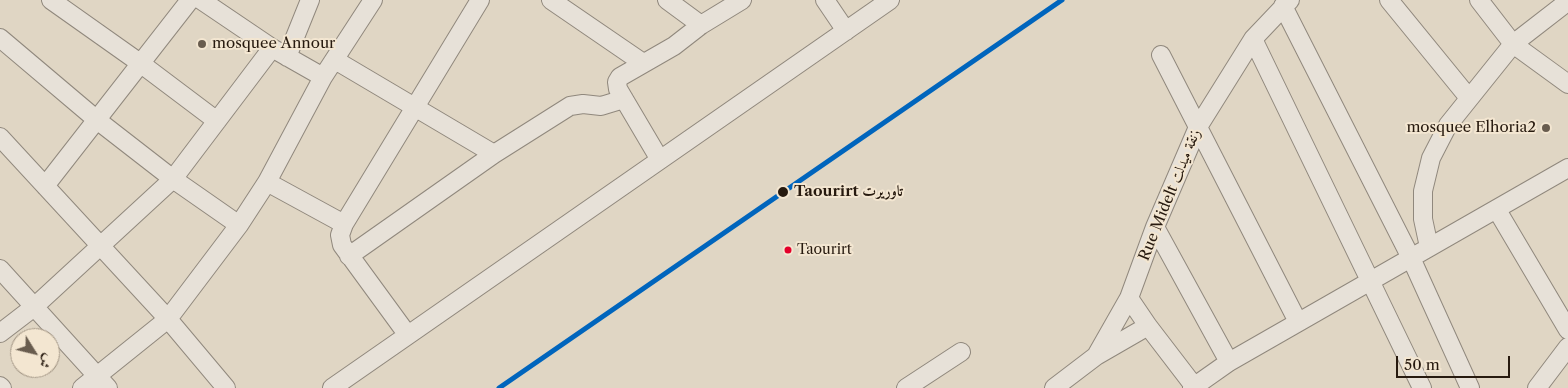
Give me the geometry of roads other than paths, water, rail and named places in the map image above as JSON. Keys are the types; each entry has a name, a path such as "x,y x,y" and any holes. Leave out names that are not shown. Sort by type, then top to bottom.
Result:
{"street":[{"path":"51,0 140,63 217,121"},
{"path":"45,186 190,0"},
{"path":"201,0 280,53 323,77"},
{"path":"0,333 34,306 173,179 217,121 280,53 310,0"},
{"path":"82,388 102,382 168,319 239,225 267,182 323,77 373,0"},
{"path":"407,334 349,256 340,240 344,224 480,0"},
{"path":"550,0 643,63"},
{"path":"667,0 701,26"},
{"path":"660,160 618,89 617,82 620,77 674,46 742,0"},
{"path":"825,0 846,31"},
{"path":"332,388 407,334 890,0"},
{"path":"1389,0 1469,98"},
{"path":"1479,0 1513,44 1568,84"},
{"path":"1286,3 1411,258 1470,388"},
{"name":"Rue Midelt زنقة ميدلت","path":"1054,388 1096,356 1129,298 1155,227 1198,127 1253,40 1286,3"},
{"path":"1429,247 1423,220 1423,191 1432,158 1448,125 1513,44 1566,3"},
{"path":"0,38 97,120 173,179 239,225"},
{"path":"1253,40 1422,388"},
{"path":"1161,55 1298,322"},
{"path":"335,60 494,154"},
{"path":"349,256 494,154 570,106 583,104 595,106 624,99"},
{"path":"0,137 168,319 226,388"},
{"path":"1129,298 1193,387 1229,362 1568,168"},
{"path":"267,182 344,224"},
{"path":"1497,210 1568,330"},
{"path":"1155,227 1229,362"},
{"path":"0,269 102,382"},
{"path":"1096,356 1148,326"},
{"path":"1536,388 1568,347"},
{"path":"906,388 961,352"}],"place":[{"name":"mosquee Annour","path":"202,44"},
{"name":"mosquee Elhoria2","path":"1546,128"},
{"name":"Taourirt تاوريرت","path":"783,192"},
{"name":"Taourirt","path":"788,250"}]}
